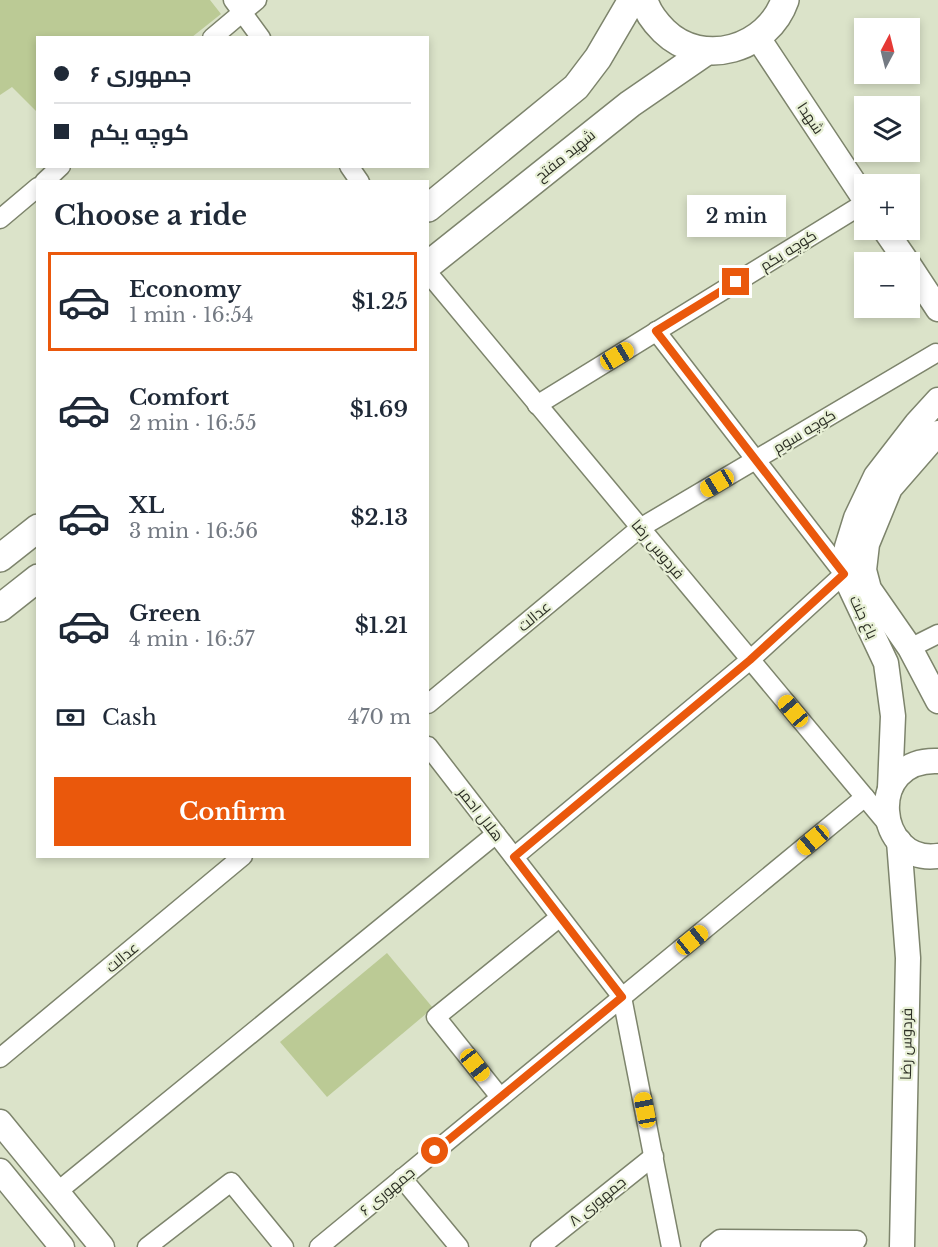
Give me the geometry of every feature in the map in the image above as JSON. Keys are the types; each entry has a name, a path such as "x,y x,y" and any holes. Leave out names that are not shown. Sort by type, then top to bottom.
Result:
{"main road":[{"path":"429,207 576,87 598,58 632,0"},
{"path":"644,0 655,22 669,36 687,46 707,51 724,51 758,38 771,26 785,0"},
{"name":"شهید مفتح","path":"429,264 630,104 707,51"},
{"path":"0,558 36,530"},
{"path":"0,608 36,580"}],"street":[{"path":"214,36 238,6 257,0"},
{"path":"238,6 260,36"},
{"name":"شهدا","path":"758,38 854,195"},
{"path":"46,180 59,168"},
{"path":"0,219 36,189"},
{"name":"کوچه یکم","path":"537,405 854,206"},
{"name":"فردوس رضا","path":"429,274 894,834 908,958 902,1247"},
{"path":"920,282 938,309"},
{"path":"656,331 844,574"},
{"name":"کوچه سوم","path":"640,528 936,353"},
{"path":"514,857 750,660 844,574 847,547 856,518 876,476 938,400"},
{"name":"باغ جنت","path":"938,433 891,488 867,544 864,570 869,589 910,648 938,701"},
{"name":"عدالت","path":"429,703 640,528"},
{"name":"باغ جنت","path":"844,574 886,663 893,716 890,788 886,807 894,834"},
{"path":"910,648 938,634"},
{"name":"هلال احمر","path":"429,747 622,997"},
{"path":"890,788 899,775 913,765 938,761"},
{"name":"جمهوری ۶","path":"319,1247 865,797"},
{"path":"57,1192 496,834"},
{"path":"894,834 914,853 938,856"},
{"name":"عدالت","path":"0,1058 241,858"},
{"path":"500,1097 436,1017 560,917"},
{"path":"622,997 671,1247"},
{"path":"0,1122 102,1247"},
{"name":"جمهوری ۸","path":"540,1247 654,1156"},
{"path":"0,1171 62,1247"},
{"path":"402,1178 459,1247"},
{"path":"147,1247 231,1182 284,1247"},
{"path":"710,1247 720,1239 857,1240"}],"green space":[{"path":"0,0 210,0 221,14 193,36 36,36 36,111 12,87 0,95"},
{"path":"387,953 433,1008 327,1097 280,1042"}],"route":[{"path":"435,1151 622,997 514,857 750,660 844,574 656,331 736,282"}]}
